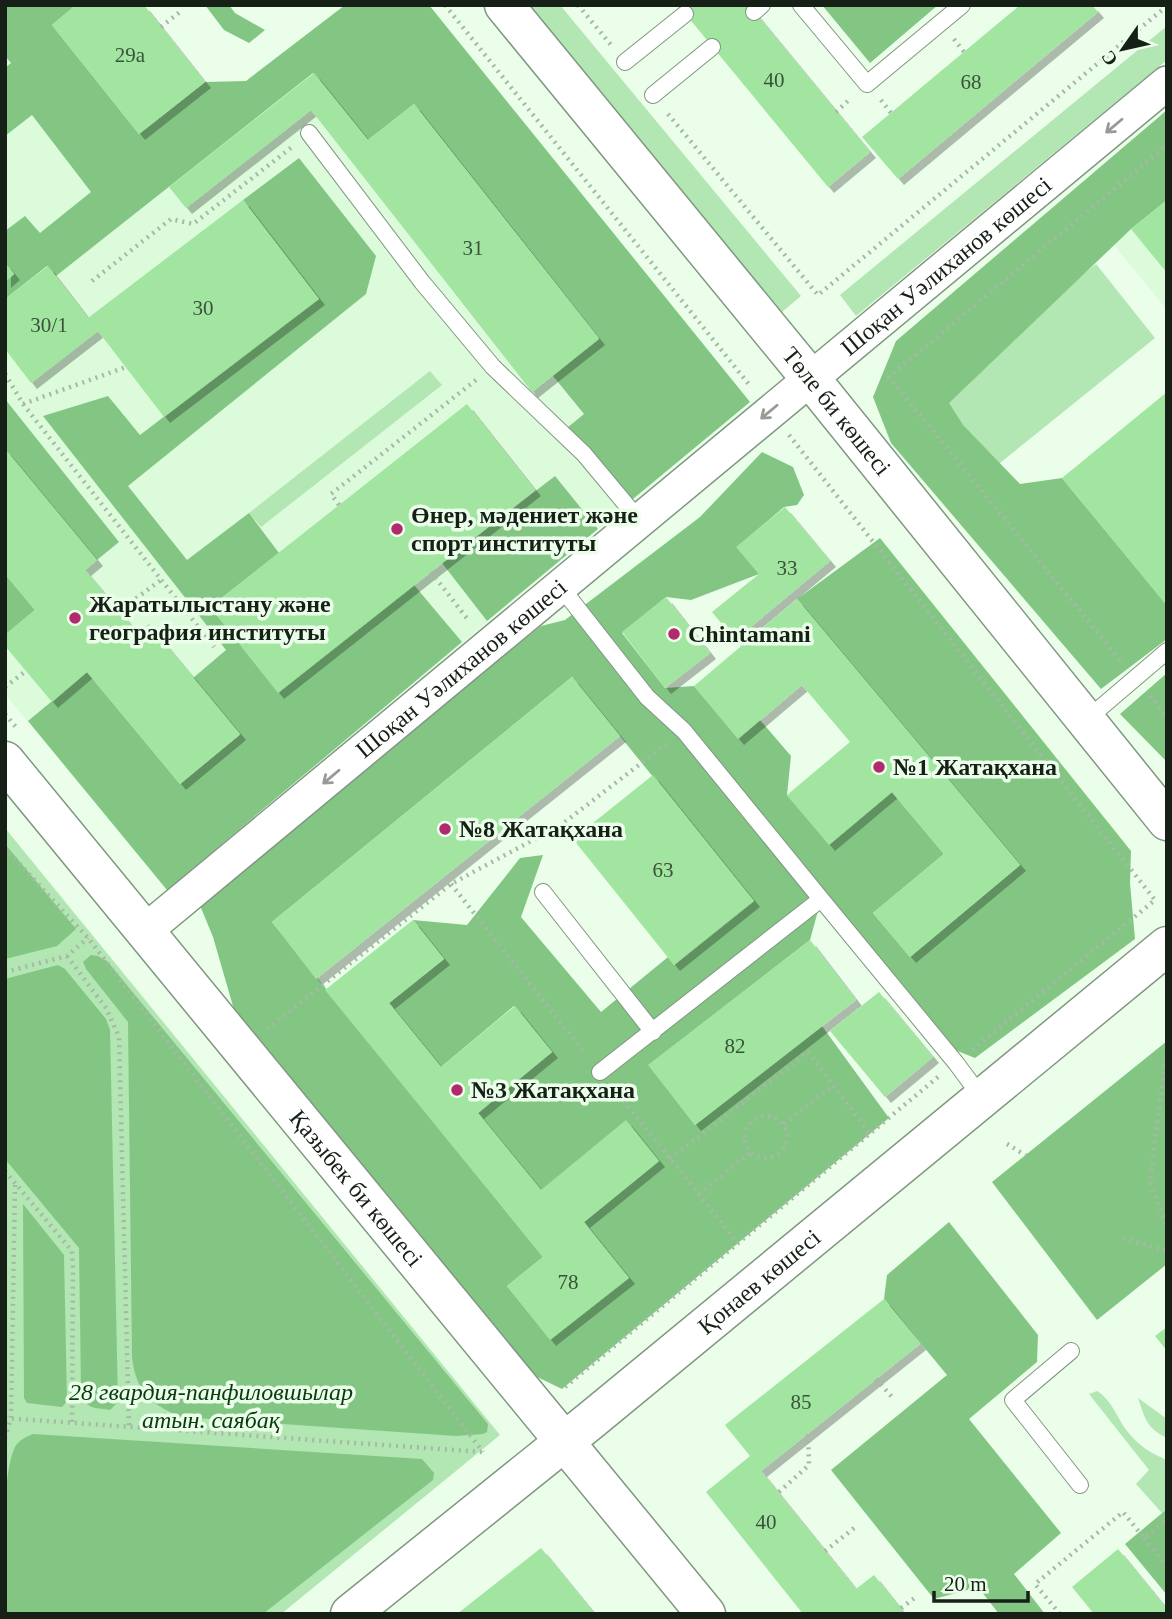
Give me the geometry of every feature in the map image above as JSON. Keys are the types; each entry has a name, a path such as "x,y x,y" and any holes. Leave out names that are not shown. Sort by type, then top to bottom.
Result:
{"street":[{"name":"Төле би көшесі","path":"503,5 810,378 1167,821"},
{"name":"Шоқан Уәлиханов көшесі","path":"145,932 1167,83"},
{"name":"Қазыбек би көшесі","path":"5,761 706,1614"},
{"name":"Қонаев көшесі","path":"349,1614 1167,946"}],"lane":[{"path":"801,5 867,84 962,5"},
{"path":"625,62 685,14"},
{"path":"653,95 712,47"},
{"path":"309,133 422,282 493,367 584,454 639,520"},
{"path":"560,586 647,697 684,731 982,1098"},
{"path":"1086,720 1167,651"},
{"path":"543,892 653,1032"},
{"path":"600,1072 821,900"},
{"path":"1071,1351 1013,1400 1080,1485"}],"path":[{"path":"445,5 770,411 1155,900 562,1389"},
{"path":"578,5 625,62"},
{"path":"653,95 818,295 1167,6"},
{"path":"161,27 181,11"},
{"path":"92,281 172,219 193,224 309,133"},
{"path":"1167,145 889,377 1167,717"},
{"path":"23,404 126,367"},
{"path":"339,505 331,494 493,367"},
{"path":"5,374 23,404 214,647"},
{"path":"431,572 488,645"},
{"path":"119,611 161,580"},
{"path":"5,687 26,671"},
{"path":"265,1030 451,884 561,825 684,731"},
{"path":"5,848 88,938 483,1452 8,1418"},
{"path":"451,884 738,1243"},
{"path":"5,972 67,956 88,938"},
{"path":"67,956 106,1007 119,1037 129,1428"},
{"path":"1167,1044 1150,1183 1167,1225"},
{"path":"670,1159 808,1052 870,1134"},
{"path":"784,1125 833,1085"},
{"path":"772,1117 784,1125 788,1138 782,1151 770,1158 763,1158 751,1152 747,1146 746,1132 753,1120 772,1117"},
{"path":"1007,1144 1030,1158"},
{"path":"699,1194 751,1152"},
{"path":"5,1171 72,1251 72,1423"},
{"path":"5,1438 8,1418 15,1183"},
{"path":"1122,1238 1167,1251"},
{"path":"876,1379 892,1398"},
{"path":"779,1492 809,1465 808,1434"},
{"path":"1060,1614 1035,1584 1123,1512 1167,1567"},
{"path":"1144,1538 1167,1520"},
{"path":"825,1551 858,1525"},
{"path":"901,1608 916,1597"}],"shaded area":[{"path":"5,5 139,134 399,5 429,5 750,402 167,890 5,694"},
{"path":"1167,200 1167,310 1113,244"}],"green space":[{"path":"5,5 76,5 52,25 139,134 205,82 246,81 345,5 429,5 750,402 622,508 562,432 584,414 553,376 599,338 414,104 368,140 313,73 56,276 47,266 5,299 5,282 14,274 5,263 5,231 25,216 40,233 91,192 32,115 5,136 5,68 11,63 5,56"},
{"path":"205,5 229,5 235,13 265,30 249,43 224,30"},
{"path":"528,5 560,5 801,296 782,312"},
{"path":"822,5 938,5 870,63"},
{"path":"1167,26 1167,60 856,316 840,295"},
{"path":"1167,110 1167,200 1131,229 949,403 963,425 1020,484 1062,478 1167,605 1167,639 1101,689 891,443 873,397 896,341"},
{"path":"299,158 376,256 366,294 128,486 187,560 249,513 279,553 210,607 414,585 462,642 167,890 28,721 87,672 180,784 240,735 193,678 226,650 43,416 108,396 140,435 318,299 243,200"},
{"path":"1096,264 1155,338 985,475 925,402"},
{"path":"430,371 442,385 261,527 249,513"},
{"path":"5,399 119,542 97,560 5,449"},
{"path":"762,452 793,467 804,495 797,505 784,507 737,547 759,574 691,600 666,597 622,633 665,688 694,686 738,738 760,720 791,756 787,795 829,844 892,792 944,854 873,913 910,957 1020,865 797,599 880,538 1131,851 1130,883 1135,939 975,1058 940,1044 821,900 810,940 649,1065 695,1125 822,1026 889,1118 562,1389 527,1372 237,1020 213,937 199,903 541,626 565,620 700,517","holes":["572,677 753,900 674,965 668,957 601,1012 521,917 543,855 520,858 467,925 413,920 444,959 389,1003 441,1067 514,1006 552,1052 478,1113 541,1190 659,1161 584,1222 550,1339 507,1286 543,1257 272,922"]},
{"path":"555,476 598,529 487,621 442,563"},
{"path":"5,574 35,610 5,635"},
{"path":"1167,673 1167,762 1120,714"},
{"name":"28 гвардия-панфиловшылар атын. саябақ","path":"5,828 500,1435 281,1614 5,1614"},
{"path":"5,844 76,929 57,946 5,959"},
{"path":"91,955 107,961 488,1424 487,1432 456,1436 182,1417 147,1396 137,1379 132,1357 128,1022 86,969 83,962"},
{"path":"58,965 65,969 106,1019 110,1030 118,1402 110,1410 94,1408 88,1404 81,1390 79,1248 5,1159 5,979"},
{"path":"1167,1041 1167,1264 1097,1320 992,1182"},
{"path":"23,1204 64,1255 67,1401 62,1407 27,1403 24,1398"},
{"path":"949,1222 1038,1335 1037,1362 969,1419 1061,1533 1014,1574 1045,1614 999,1614 978,1587 934,1599 831,1470 947,1375 884,1299 887,1275"},
{"path":"1097,1391 1107,1399 1127,1431 1136,1440 1167,1460 1167,1509 1162,1513 1136,1484 1149,1470 1089,1394"},
{"path":"1138,1398 1167,1419 1167,1438 1150,1426"},
{"path":"33,1434 422,1459 434,1473 433,1480 263,1614 5,1614 4,1528 10,1461 15,1447"},
{"path":"1167,1509 1167,1595 1125,1544"}],"building":[{"path":"76,5 144,5 205,82 139,134 52,25"},
{"path":"678,5 749,5 870,152 828,187"},
{"path":"1020,5 1092,5 1098,12 898,179 862,137"},
{"path":"314,73 368,140 414,104 599,339 532,392 311,110 186,208 169,187"},
{"path":"243,200 319,299 164,417 98,331 31,383 5,349 5,299 48,266 88,318"},
{"path":"1167,200 1167,273 1131,229"},
{"path":"5,263 14,274 5,282"},
{"path":"1167,392 1167,606 1062,478"},
{"name":"Өнер, мәдениет және спорт институты","path":"467,404 535,490 278,693 210,607"},
{"name":"Жаратылыстану және география институты","path":"5,449 97,560 85,570 138,633 149,624 240,734 180,784 87,672 52,702 5,646 5,635 35,610 5,574"},
{"path":"785,507 830,561 735,640 712,612 759,574 736,547"},
{"path":"666,597 710,653 665,688 622,632"},
{"name":"№1 Жатақхана","path":"797,599 1020,865 910,957 873,913 944,854 892,792 829,845 787,795 850,742 802,685 738,739 694,686"},
{"name":"№8 Жатақхана","path":"572,677 620,736 316,979 272,922"},
{"path":"653,775 754,901 674,965 573,839"},
{"name":"№3 Жатақхана","path":"413,920 444,959 389,1003 441,1067 515,1006 552,1052 478,1113 541,1190 626,1120 659,1161 584,1222 629,1278 550,1340 507,1286 543,1257 325,990"},
{"path":"810,940 856,1000 695,1125 648,1065"},
{"path":"879,992 933,1057 885,1097 830,1031"},
{"path":"884,1299 920,1344 761,1471 856,1589 874,1575 905,1614 803,1614 706,1492 750,1456 725,1425"},
{"path":"1167,1327 1167,1351 1155,1336"},
{"path":"541,1548 595,1614 457,1614"},
{"path":"1118,1549 1167,1609 1167,1614 1094,1614 1072,1587"}],"place":[{"name":"Өнер, мәдениет және спорт институты","path":"397,529"},
{"name":"Жаратылыстану және география институты","path":"75,618"},
{"name":"Chintamani","path":"674,634"},
{"name":"№1 Жатақхана","path":"879,767"},
{"name":"№8 Жатақхана","path":"445,829"},
{"name":"№3 Жатақхана","path":"457,1090"}]}
